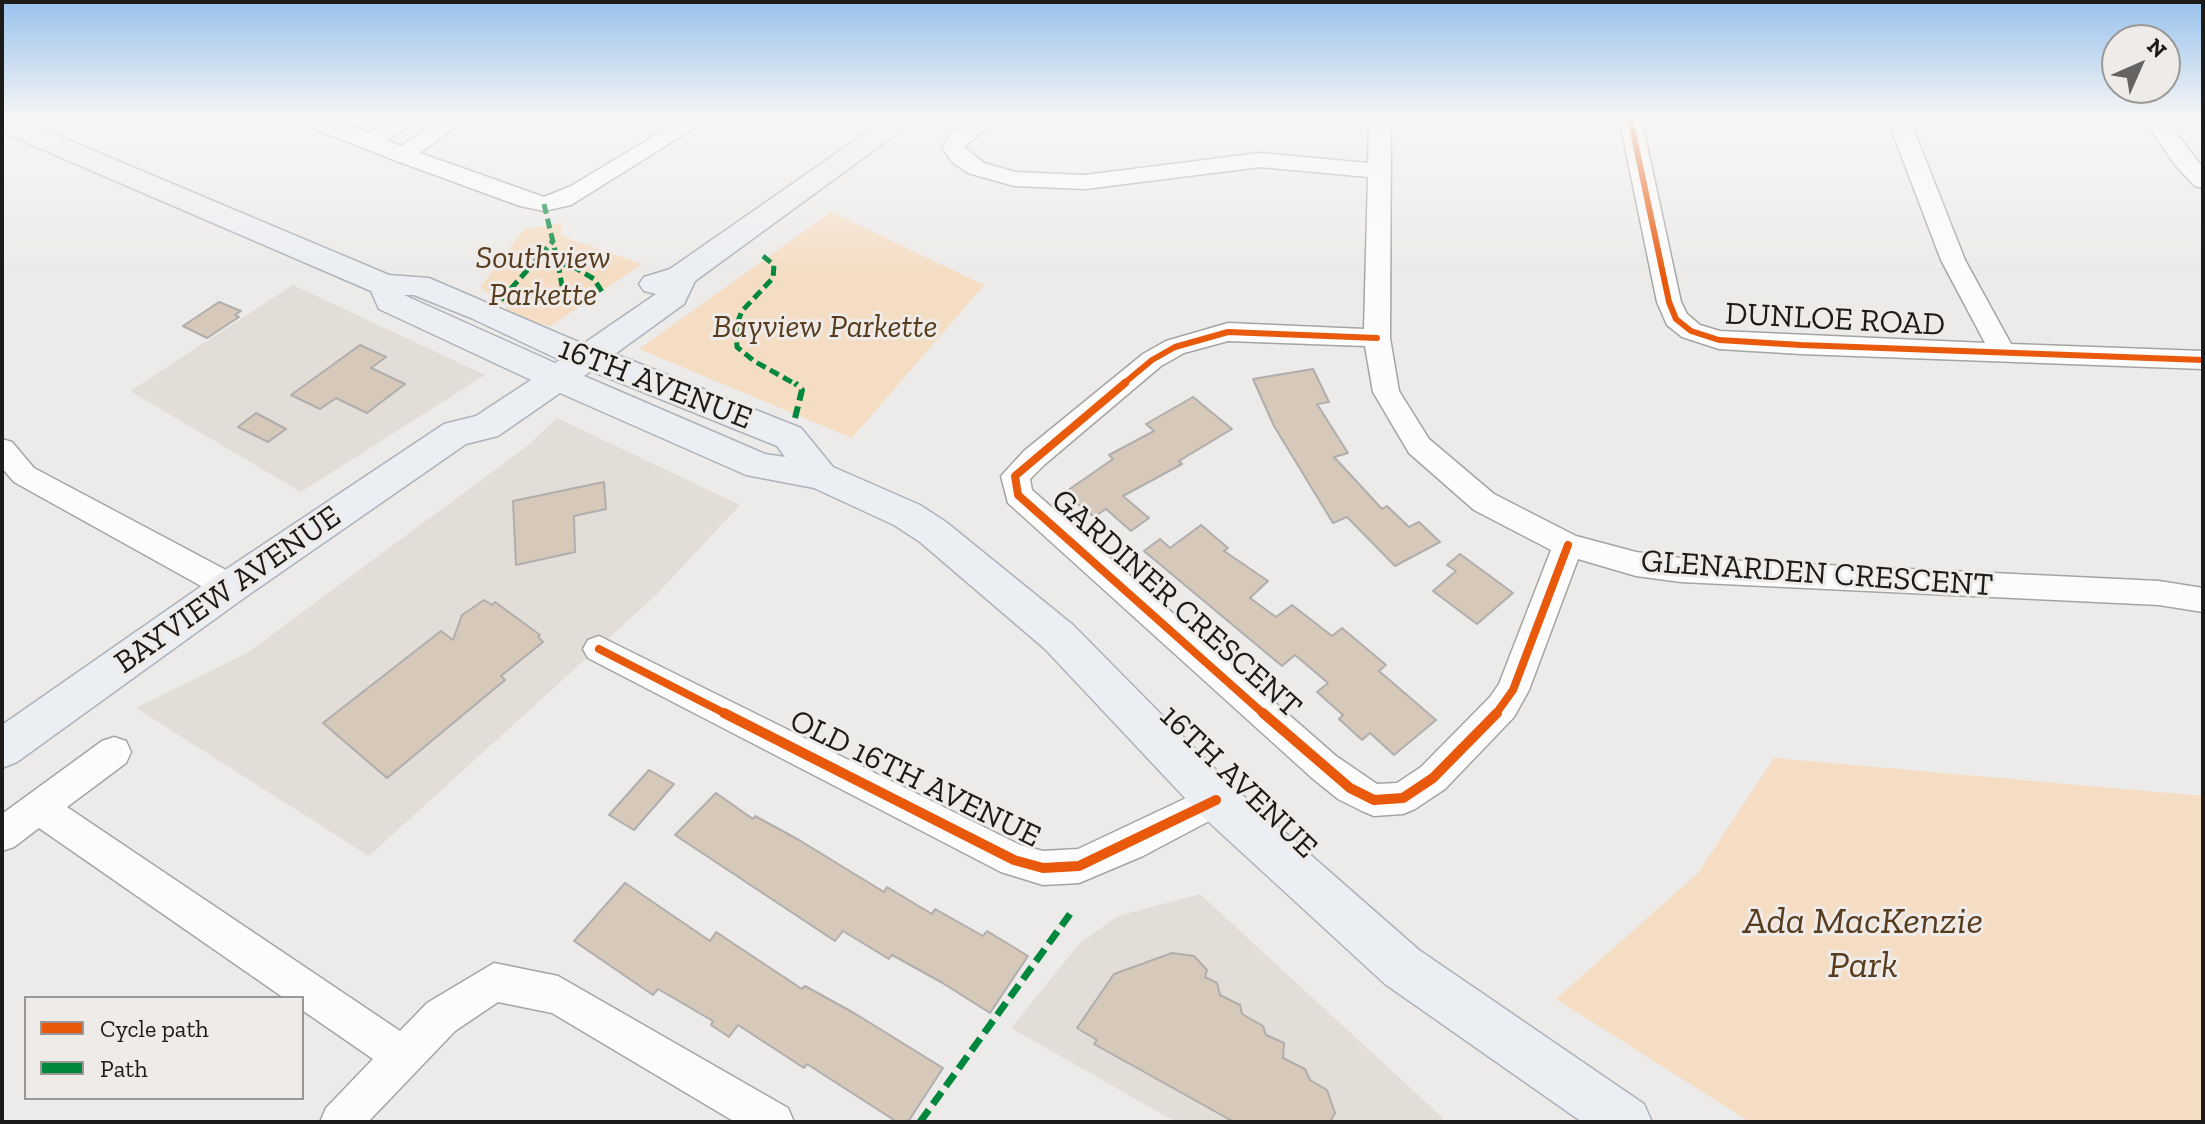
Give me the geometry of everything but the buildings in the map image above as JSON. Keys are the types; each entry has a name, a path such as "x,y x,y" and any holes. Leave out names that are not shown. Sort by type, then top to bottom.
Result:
{"main road":[{"name":"16TH AVENUE","path":"116,170 385,285 390,302 558,362 759,466 820,476 907,515 933,532 1059,637 1216,800 1402,967 1626,1122"},
{"name":"BAYVIEW AVENUE","path":"2,749 230,587 456,433 486,427 558,362 673,297 681,276 831,170"}],"street":[{"path":"444,170 544,204 563,200 613,170"},
{"path":"984,170 1014,179 1085,182 1177,170"},
{"path":"1372,170 1378,171"},
{"name":"DUNLOE ROAD","path":"1641,170 1669,302 1676,319 1691,331 1719,340 2203,360"},
{"path":"1918,170 1953,260 2003,353"},
{"name":"GLENARDEN CRESCENT","path":"1378,171 1377,338 1386,392 1419,446 1484,502 1568,545 1636,564 1681,570 2159,593 2203,600"},
{"name":"GARDINER CRESCENT","path":"1377,338 1228,332 1175,347 1152,360 1034,458 1015,476 1018,495 1324,767 1350,788 1374,800 1403,798 1433,778 1502,707 1513,690 1568,545"},
{"path":"2,449 24,475 230,587"},
{"name":"OLD 16TH AVENUE","path":"599,649 1014,860 1043,868 1079,866 1216,800"},
{"path":"2,835 114,752"},
{"path":"39,808 402,1056"},
{"path":"340,1122 441,1017 494,982 558,995 774,1122"}],"shaded area":[{"path":"293,285 485,375 301,492 130,391"},
{"path":"557,418 740,505 656,595 369,856 136,708 247,653 527,446"},
{"path":"1200,894 1443,1118 1441,1122 1176,1122 1011,1028 1080,943 1118,916"}],"green space":[{"name":"Bayview Parkette","path":"831,212 984,285 852,438 639,349"},
{"name":"Southview Parkette","path":"561,223 562,236 642,264 551,326 512,317 504,304 480,288 524,229"},
{"name":"Ada MacKenzie Park","path":"1774,758 2203,796 2203,1122 1750,1122 1556,999 1698,873"}],"marked path":[{"path":"544,204 558,263 574,267 594,279 604,295"},
{"path":"501,300 553,241"},
{"path":"763,256 774,265 773,278 742,311 736,326 737,347 754,361 794,381 802,390 795,418"},
{"path":"558,263 562,286"},
{"path":"920,1122 1070,914"}],"cycle path":[{"path":"1641,170 1669,302 1676,319 1691,331 1719,340 1801,345 2203,360"},
{"path":"1377,338 1228,332 1175,347 1152,360 1034,458 1015,476 1018,495 1324,767 1350,788 1374,800 1403,798 1433,778 1502,707 1513,690 1568,545"},
{"path":"599,649 1014,860 1043,868 1079,866 1216,800"}]}
